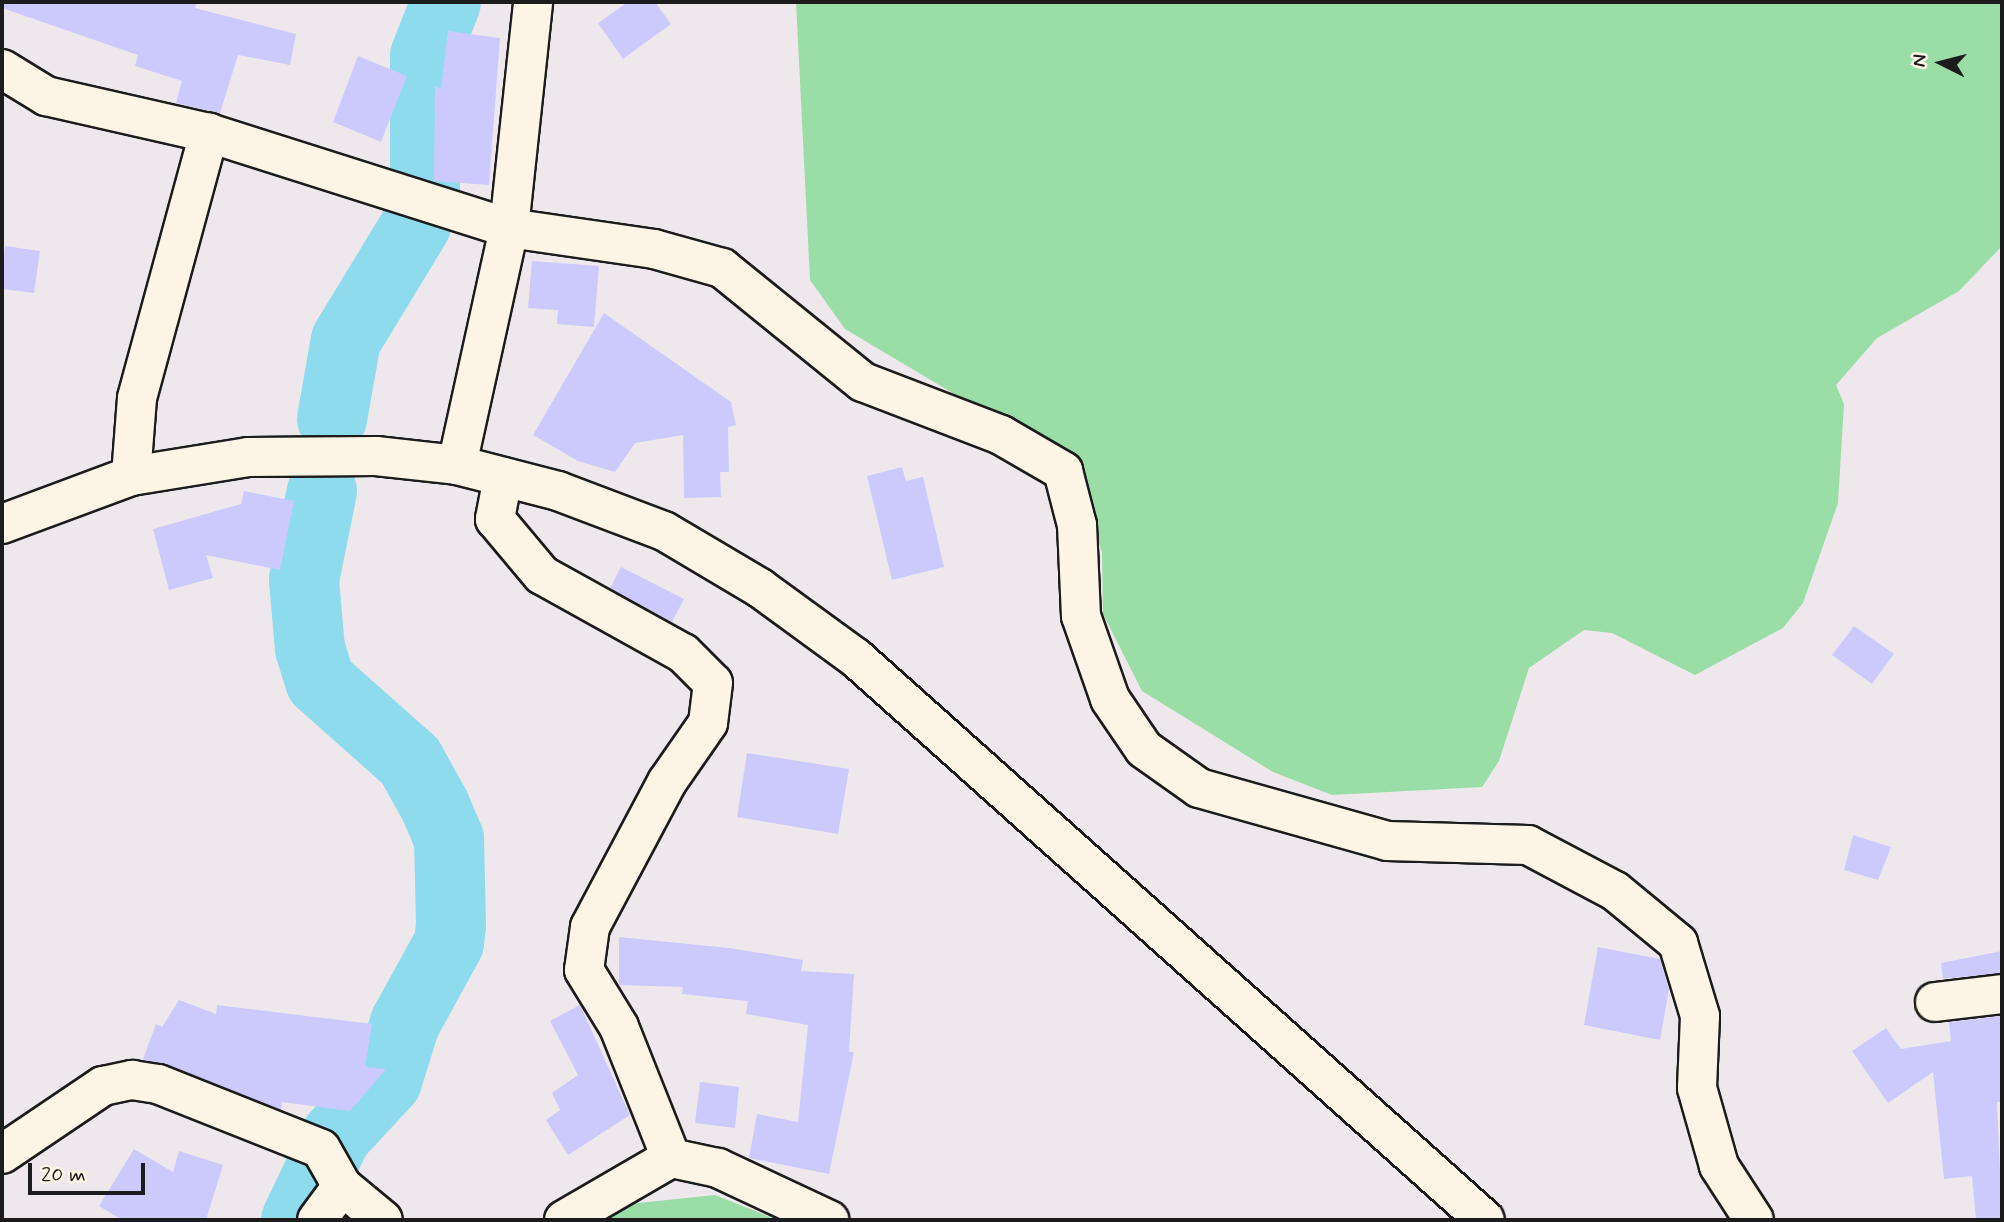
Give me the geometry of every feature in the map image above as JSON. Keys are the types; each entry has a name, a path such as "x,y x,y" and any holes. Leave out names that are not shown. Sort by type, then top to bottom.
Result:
{"street":[{"path":"457,465 509,228 533,2"},
{"path":"2,69 46,96 209,133 509,228 654,249 722,268 863,382 1001,435 1063,471 1077,525 1081,616 1110,699 1144,749 1199,788 1387,841 1528,845 1615,891 1678,943 1700,1016 1697,1088 1719,1166 1754,1220"},
{"path":"131,476 137,398 209,133"},
{"path":"17,516 131,476 248,457 376,456 457,465 503,477 664,531 760,588 856,658 1485,1220"},
{"path":"503,477 495,519 542,575 683,653 713,683 708,723 667,782 590,927 584,970 618,1027 671,1158"},
{"path":"1935,1002 2002,994"},
{"path":"2,1154 103,1086 132,1080 158,1084 333,1168 383,1220"},
{"path":"564,1220 671,1158 718,1168 829,1220"},
{"path":"317,1220 333,1168"}],"green space":[{"path":"796,2 2002,2 2002,246 1959,291 1877,338 1836,385 1844,404 1838,503 1803,603 1783,628 1695,675 1612,633 1584,630 1529,668 1499,761 1482,787 1332,795 1273,772 1142,691 1103,614 1102,552 1070,463 845,329 810,280"},
{"path":"715,1195 778,1220 592,1220 619,1205"}],"building":[{"path":"2,2 197,2 195,8 296,34 290,65 238,55 220,113 176,103 182,81 135,66 138,55 2,8"},
{"path":"628,2 655,2 671,24 623,59 598,23"},
{"path":"448,31 500,38 489,185 434,181 435,86 441,89"},
{"path":"358,56 407,76 381,142 333,122"},
{"path":"5,246 40,251 34,293 2,289"},
{"path":"532,261 599,266 594,327 557,324 558,310 528,308"},
{"path":"604,313 731,402 736,425 728,427 729,472 720,472 721,497 684,498 683,435 635,443 615,472 578,461 533,435"},
{"path":"902,467 906,481 923,477 944,567 892,580 867,476"},
{"path":"244,491 294,501 280,570 206,555 213,578 169,590 153,529 241,504"},
{"path":"621,567 684,599 672,622 610,588"},
{"path":"1854,626 1894,654 1872,684 1832,655"},
{"path":"747,753 849,769 838,834 737,817"},
{"path":"1853,835 1891,847 1878,880 1844,870"},
{"path":"619,937 729,948 803,960 801,971 854,974 849,1052 854,1052 829,1174 749,1158 757,1114 798,1122 808,1025 746,1014 748,1001 682,994 683,987 619,985"},
{"path":"1598,947 1660,959 1669,989 1660,1040 1584,1025"},
{"path":"2002,951 2002,973 1943,979 1941,963"},
{"path":"179,1000 216,1014 217,1005 372,1024 365,1067 386,1069 350,1111 282,1102 281,1110 143,1059 156,1024 162,1027"},
{"path":"580,1005 630,1115 568,1155 546,1120 560,1110 552,1093 578,1075 550,1021"},
{"path":"2002,1016 2002,1102 1997,1102 2002,1220 1976,1220 1972,1176 1944,1179 1933,1072 1888,1103 1852,1051 1886,1028 1901,1049 1951,1041 1949,1022"},
{"path":"700,1082 739,1087 735,1128 695,1123"},
{"path":"134,1149 173,1172 179,1151 223,1165 206,1220 122,1220 99,1206"}],"waterway":[{"path":"332,419 346,340 416,225 425,186 425,56 446,2"},
{"path":"296,1220 336,1136 387,1081 405,1023 449,943 451,925 449,839 435,806 410,761 320,681 310,649 304,580 322,491"}]}
